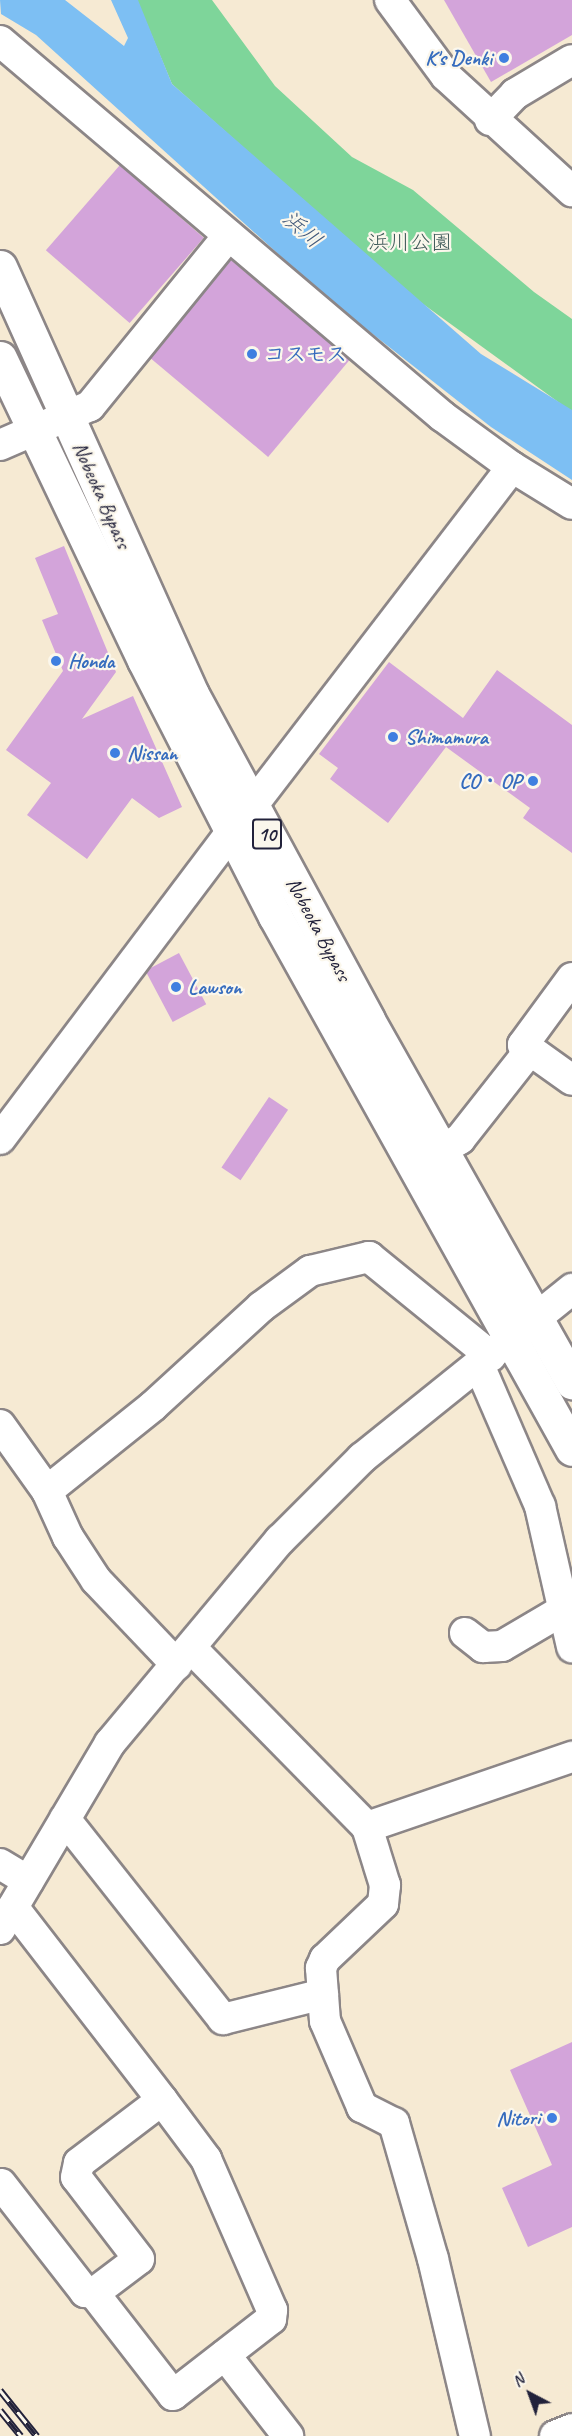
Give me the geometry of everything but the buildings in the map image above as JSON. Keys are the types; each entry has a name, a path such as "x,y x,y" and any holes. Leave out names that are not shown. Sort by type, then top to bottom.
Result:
{"highway":[{"name":"Nobeoka Bypass","path":"0,267 79,411 192,694 441,1150 572,1382"},
{"name":"Nobeoka Bypass","path":"0,358 232,831 493,1354 572,1449"}],"street":[{"path":"390,0 446,76 490,120 572,191"},
{"path":"0,41 442,416 512,467 572,504"},
{"path":"490,120 515,93 572,60"},
{"path":"0,446 79,411 229,235"},
{"path":"252,806 512,467"},
{"path":"0,1139 232,831"},
{"path":"572,978 523,1045 572,1080"},
{"path":"441,1150 460,1139 530,1050"},
{"path":"47,1491 153,1406 261,1307 296,1280 320,1268 369,1257 493,1354 540,1506 569,1627 502,1646 483,1647 465,1634"},
{"path":"94,2293 172,2395 270,2319 272,2310 206,2159 162,2100 6,1918 110,1743 280,1539 362,1458 572,1289"},
{"path":"0,1425 47,1491 68,1537 96,1580 184,1657 367,1827 385,1885 383,1904 325,1959 321,1968 325,2020 362,2107 394,2122 432,2259 474,2436"},
{"path":"367,1827 572,1757"},
{"path":"65,1819 223,2019 323,1994"},
{"path":"0,1864 28,1881"},
{"path":"1,2184 85,2292 94,2293 139,2259 76,2177 79,2163 162,2100"},
{"path":"225,2355 288,2436"},
{"path":"555,2436 572,2429"}],"green space":[{"name":"浜川公園","path":"137,0 212,0 275,86 352,157 413,190 534,292 572,319 572,412 401,288 172,84"}],"water":[{"name":"浜川","path":"0,0 65,0 124,46 128,38 111,0 138,0 172,84 481,354 572,410 572,480 491,427 328,299 36,35 1,14"}],"railway":[{"path":"0,2390 37,2436"},
{"path":"0,2410 21,2436"}],"place":[{"name":"K's Denki","path":"504,58"},
{"name":"コスモス","path":"252,354"},
{"name":"Honda","path":"56,661"},
{"name":"Shimamura","path":"393,737"},
{"name":"Nissan","path":"115,753"},
{"name":"CO・OP","path":"533,781"},
{"name":"Lawson","path":"176,987"},
{"name":"Nitori","path":"552,2118"}]}
